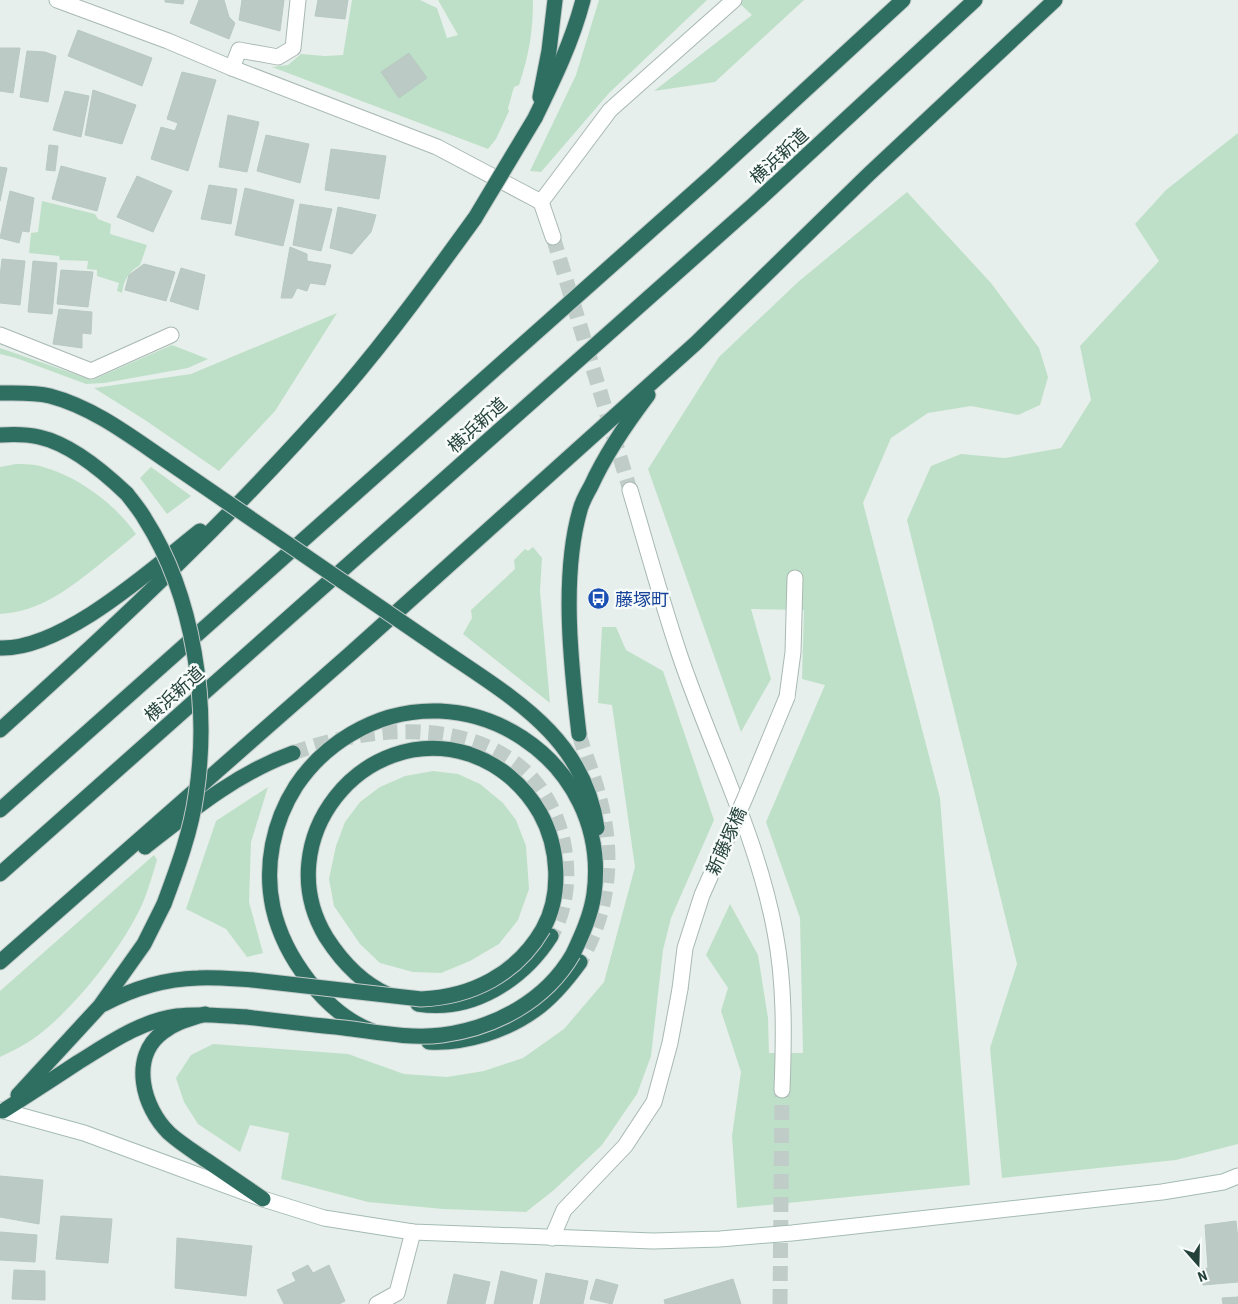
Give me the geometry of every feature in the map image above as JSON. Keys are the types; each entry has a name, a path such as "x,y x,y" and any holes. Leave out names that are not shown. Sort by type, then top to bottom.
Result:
{"highway":[{"path":"535,118 549,50 555,0"},
{"path":"0,730 55,681 187,556 245,497 344,389 422,291 475,218 535,118 559,70 577,24 583,0"},
{"name":"横浜新道","path":"0,810 713,175 903,0"},
{"name":"横浜新道","path":"0,874 753,205 975,0"},
{"path":"0,962 341,662 696,343 869,174 1055,0"},
{"path":"1023,29 1067,0"},
{"path":"579,734 574,697 570,634 570,562 580,509 600,467 622,429 647,396 696,343"},
{"path":"0,393 49,396 79,407 113,425 164,458 528,710 551,731 572,758 588,791 596,825 598,859 594,894 576,958 552,996 534,1010 499,1029 440,1043 401,1040 381,1034 364,1028 334,1008 298,966 281,932 273,907 269,882 272,847 283,811 301,778 341,740 366,726 400,714 421,711 462,713 501,725 519,736 550,759 562,774 581,806 588,825 594,860 594,894"},
{"path":"0,436 14,434 40,436 84,458 107,474 127,494 145,518 173,575 187,620 199,690 201,727 200,763 196,796 189,828 164,904 144,944 100,1006 1,1111"},
{"path":"0,648 31,642 56,634 79,621 109,602 245,497"},
{"path":"100,1006 121,995 170,981 198,978 252,980 421,999 440,998 477,988 511,968 547,933 555,890 556,872 554,854 543,818 534,802 521,787 492,764 478,757 451,750 424,749 404,752 369,767 353,778 329,805 320,822 309,857 308,876 315,912 322,929 340,957 363,980 379,991 396,998 426,1005 444,1005 465,1001 493,991 521,973 535,959 547,933"},
{"path":"0,962 187,814 222,789 252,771 293,753"},
{"path":"1,1111 128,1033 151,1022 177,1016 205,1014 405,1035 441,1035 460,1032 496,1021 530,1002 576,958"},
{"path":"205,1014 180,1022 162,1033 149,1047 143,1064 147,1099 155,1117 168,1132 182,1144 263,1199"}],"street":[{"path":"57,0 168,41 232,68 437,147 541,202 553,237"},
{"path":"232,68 239,50 278,56 293,48 298,0"},
{"path":"541,202 610,110 734,0"},
{"path":"0,335 91,371 171,335"},
{"path":"630,490 679,654 746,828 769,908 776,941 784,1020 782,1090"},
{"name":"新藤塚橋","path":"552,1238 564,1210 625,1146 654,1102 670,1043 685,948 702,895 787,698 793,652 795,578"},
{"path":"1,1111 84,1133 263,1199 324,1218 413,1232 653,1242 720,1239 792,1233 1162,1192 1223,1182 1238,1176"},
{"path":"377,1304 397,1293 413,1232"}],"green space":[{"path":"352,0 420,0 437,8 447,38 458,35 438,0 533,0 528,53 519,85 514,87 508,108 509,111 496,139 488,149 272,67 288,65 301,54 343,55"},
{"path":"599,0 707,0 609,93 541,172 530,171 576,75"},
{"path":"736,0 804,0 715,82 654,91 752,15"},
{"path":"1238,133 1238,1144 1176,1160 1002,1178 990,1048 1017,964 907,520 931,466 961,454 1005,458 1061,448 1091,400 1080,346 1159,261 1135,224 1166,190"},
{"path":"907,192 991,283 1039,348 1048,377 1040,405 1018,415 971,406 928,413 891,438 863,503 940,798 970,1185 737,1208 732,1136 741,1072 721,1011 728,988 706,955 730,904 758,955 768,1018 769,1053 803,1053 800,918 766,822 825,685 802,679 804,610 751,609 771,679 741,732 648,469 719,357 798,282"},
{"path":"42,201 95,214 98,219 111,224 110,234 147,245 140,265 128,276 122,293 117,291 119,283 97,276 97,270 87,269 88,261 60,260 59,256 29,253 31,233 38,232"},
{"path":"337,313 275,411 219,471 145,420 94,388 191,374"},
{"path":"172,345 208,359 188,368 104,383 86,384 0,354 0,348 92,380"},
{"path":"16,464 40,466 70,477 107,502 136,534 66,590 28,609 0,614 0,467"},
{"path":"151,467 191,496 167,514 140,478"},
{"path":"533,547 542,558 540,591 550,703 463,634 472,618 471,610 515,569 514,560 525,549 528,551"},
{"path":"602,627 616,627 626,650 663,671 714,820 671,918 663,950 651,1056 637,1094 602,1145 554,1190 526,1212 443,1209 368,1202 281,1179 289,1133 250,1125 240,1152 198,1124 184,1102 176,1078 191,1055 213,1044 348,1054 404,1074 447,1077 484,1071 523,1058 564,1029 604,982 635,867 612,705 598,703"},
{"path":"433,771 458,774 480,784 503,803 516,820 526,846 529,889 518,920 499,944 470,961 441,973 413,972 380,963 360,944 334,906 329,879 336,846 345,822 360,802 380,787 405,776"},
{"path":"268,787 251,842 249,902 263,953 247,957 226,929 186,909 216,821"},
{"path":"154,855 157,860 146,895 136,918 111,957 79,997 46,1029 27,1043 0,1057 0,991"}],"building":[{"path":"165,0 184,0 183,4 165,2"},
{"path":"199,0 224,0 229,17 235,23 229,39 190,23"},
{"path":"242,0 284,0 280,31 239,20"},
{"path":"318,0 348,0 345,19 315,16"},
{"path":"78,30 152,58 142,86 68,56"},
{"path":"0,48 20,48 13,93 0,91"},
{"path":"27,51 45,52 56,56 48,102 20,97"},
{"path":"409,53 427,78 399,98 381,72"},
{"path":"182,72 216,80 188,171 151,159 161,127 175,131 178,123 167,119"},
{"path":"93,90 136,105 122,144 85,135"},
{"path":"65,91 89,96 81,137 53,130"},
{"path":"228,115 259,122 247,172 219,167"},
{"path":"266,135 309,144 300,183 257,171"},
{"path":"49,145 58,146 55,171 46,170"},
{"path":"331,149 386,156 379,199 325,190"},
{"path":"61,166 106,178 97,211 52,199"},
{"path":"0,167 7,168 0,201"},
{"path":"137,176 172,191 153,232 117,217"},
{"path":"209,185 237,189 231,224 201,219"},
{"path":"245,188 294,200 283,246 235,235"},
{"path":"10,191 34,198 29,232 22,231 19,243 0,238"},
{"path":"300,204 332,209 321,251 293,245"},
{"path":"338,207 376,215 371,232 352,254 330,248"},
{"path":"290,247 307,254 307,261 331,265 325,285 310,283 307,291 297,288 292,298 281,298"},
{"path":"2,259 25,261 20,305 0,303"},
{"path":"33,261 57,263 52,314 28,312"},
{"path":"144,264 175,272 166,301 125,290 129,275"},
{"path":"181,268 205,275 198,310 170,301"},
{"path":"61,270 93,272 88,307 57,304"},
{"path":"59,309 92,312 91,334 82,333 82,348 53,344"},
{"path":"0,1176 43,1180 39,1224 0,1217"},
{"path":"61,1216 112,1219 108,1263 56,1259"},
{"path":"1236,1221 1238,1282 1203,1285 1201,1269 1208,1268 1205,1225"},
{"path":"0,1232 37,1235 35,1262 0,1260"},
{"path":"177,1238 252,1246 246,1296 175,1288"},
{"path":"308,1265 313,1273 329,1265 345,1301 339,1304 284,1304 277,1290 296,1281 292,1273"},
{"path":"14,1270 45,1271 45,1300 12,1299"},
{"path":"501,1271 537,1280 532,1304 494,1304"},
{"path":"546,1273 588,1281 583,1304 540,1304"},
{"path":"454,1274 490,1282 485,1304 447,1304"},
{"path":"596,1279 618,1285 612,1304 590,1299"},
{"path":"733,1279 741,1304 665,1304 664,1300"},
{"path":"1238,1297 1238,1304 1223,1304 1222,1298"}],"tunnel":[{"path":"553,237 630,490"},
{"path":"293,753 331,741 372,734 413,732 454,736 490,748 522,769 547,799 563,840 567,877 566,890 561,914 551,936"},
{"path":"579,734 597,788 604,818 608,860 607,881 598,922 580,962"},
{"path":"780,1304 782,1090"}],"place":[{"name":"藤塚町","path":"599,599"}]}
